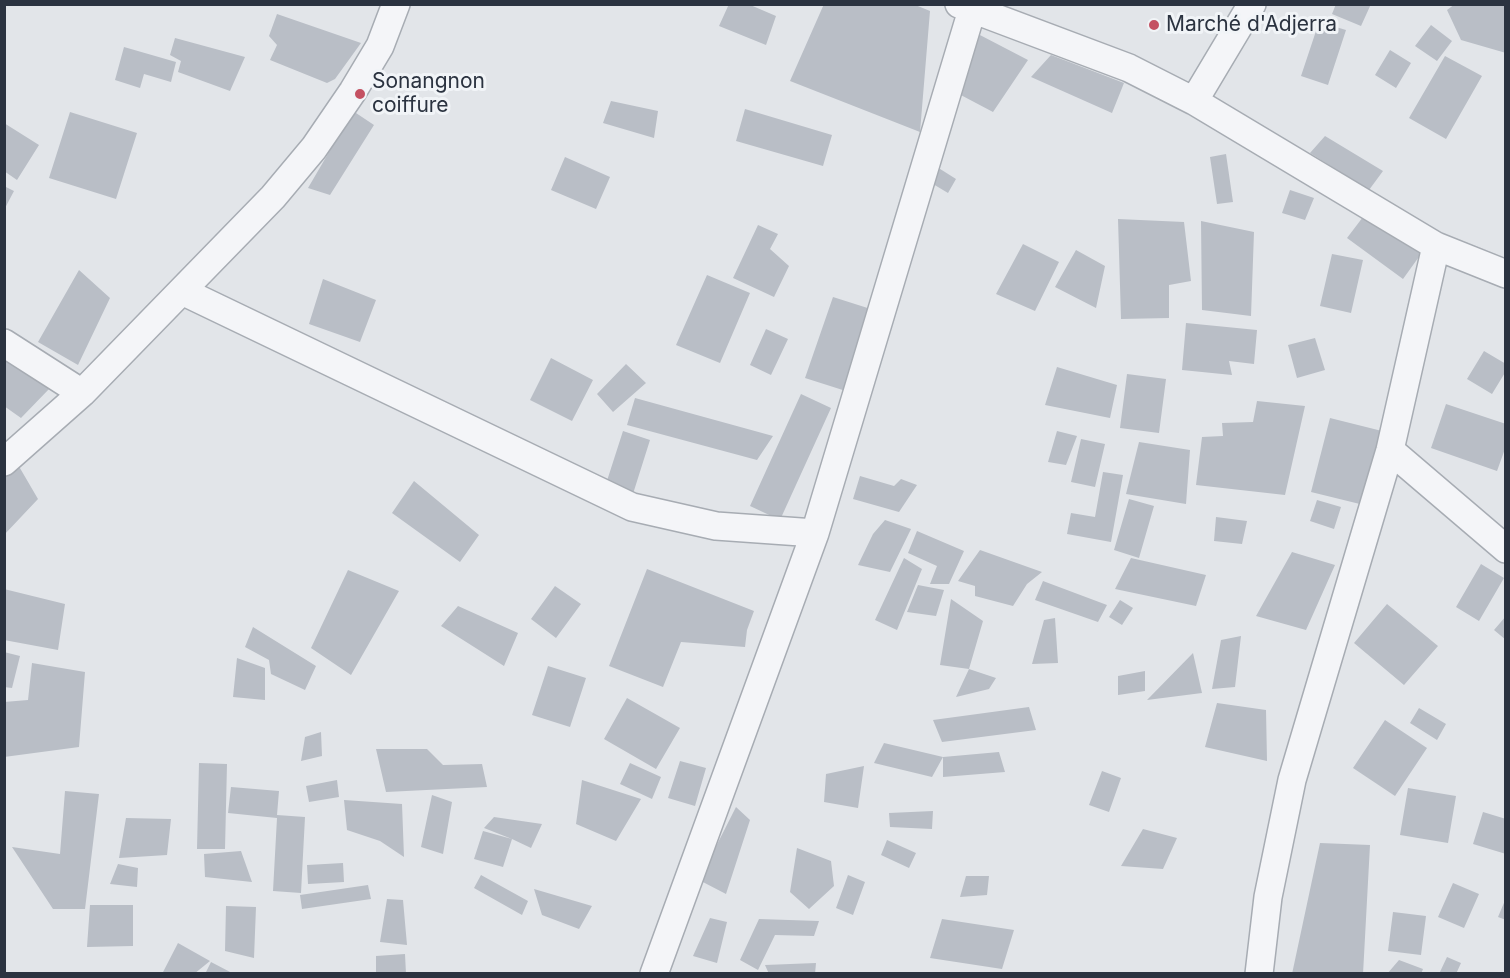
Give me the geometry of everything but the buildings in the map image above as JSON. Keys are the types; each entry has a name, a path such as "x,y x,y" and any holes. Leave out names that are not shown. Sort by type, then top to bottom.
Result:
{"street":[{"path":"4,462 82,393 273,197 314,148 380,46 396,4"},
{"path":"1194,101 1252,4"},
{"path":"654,974 815,533 965,7 1129,68 1194,101 1436,246 1506,274"},
{"path":"1259,974 1268,897 1292,780 1390,450 1436,246"},
{"path":"182,291 632,507 716,526 815,533"},
{"path":"4,343 82,393"},
{"path":"1390,450 1506,549"}],"place":[{"name":"Marché d'Adjerra","path":"1154,25"},
{"name":"Sonangnon coiffure","path":"360,94"}]}
